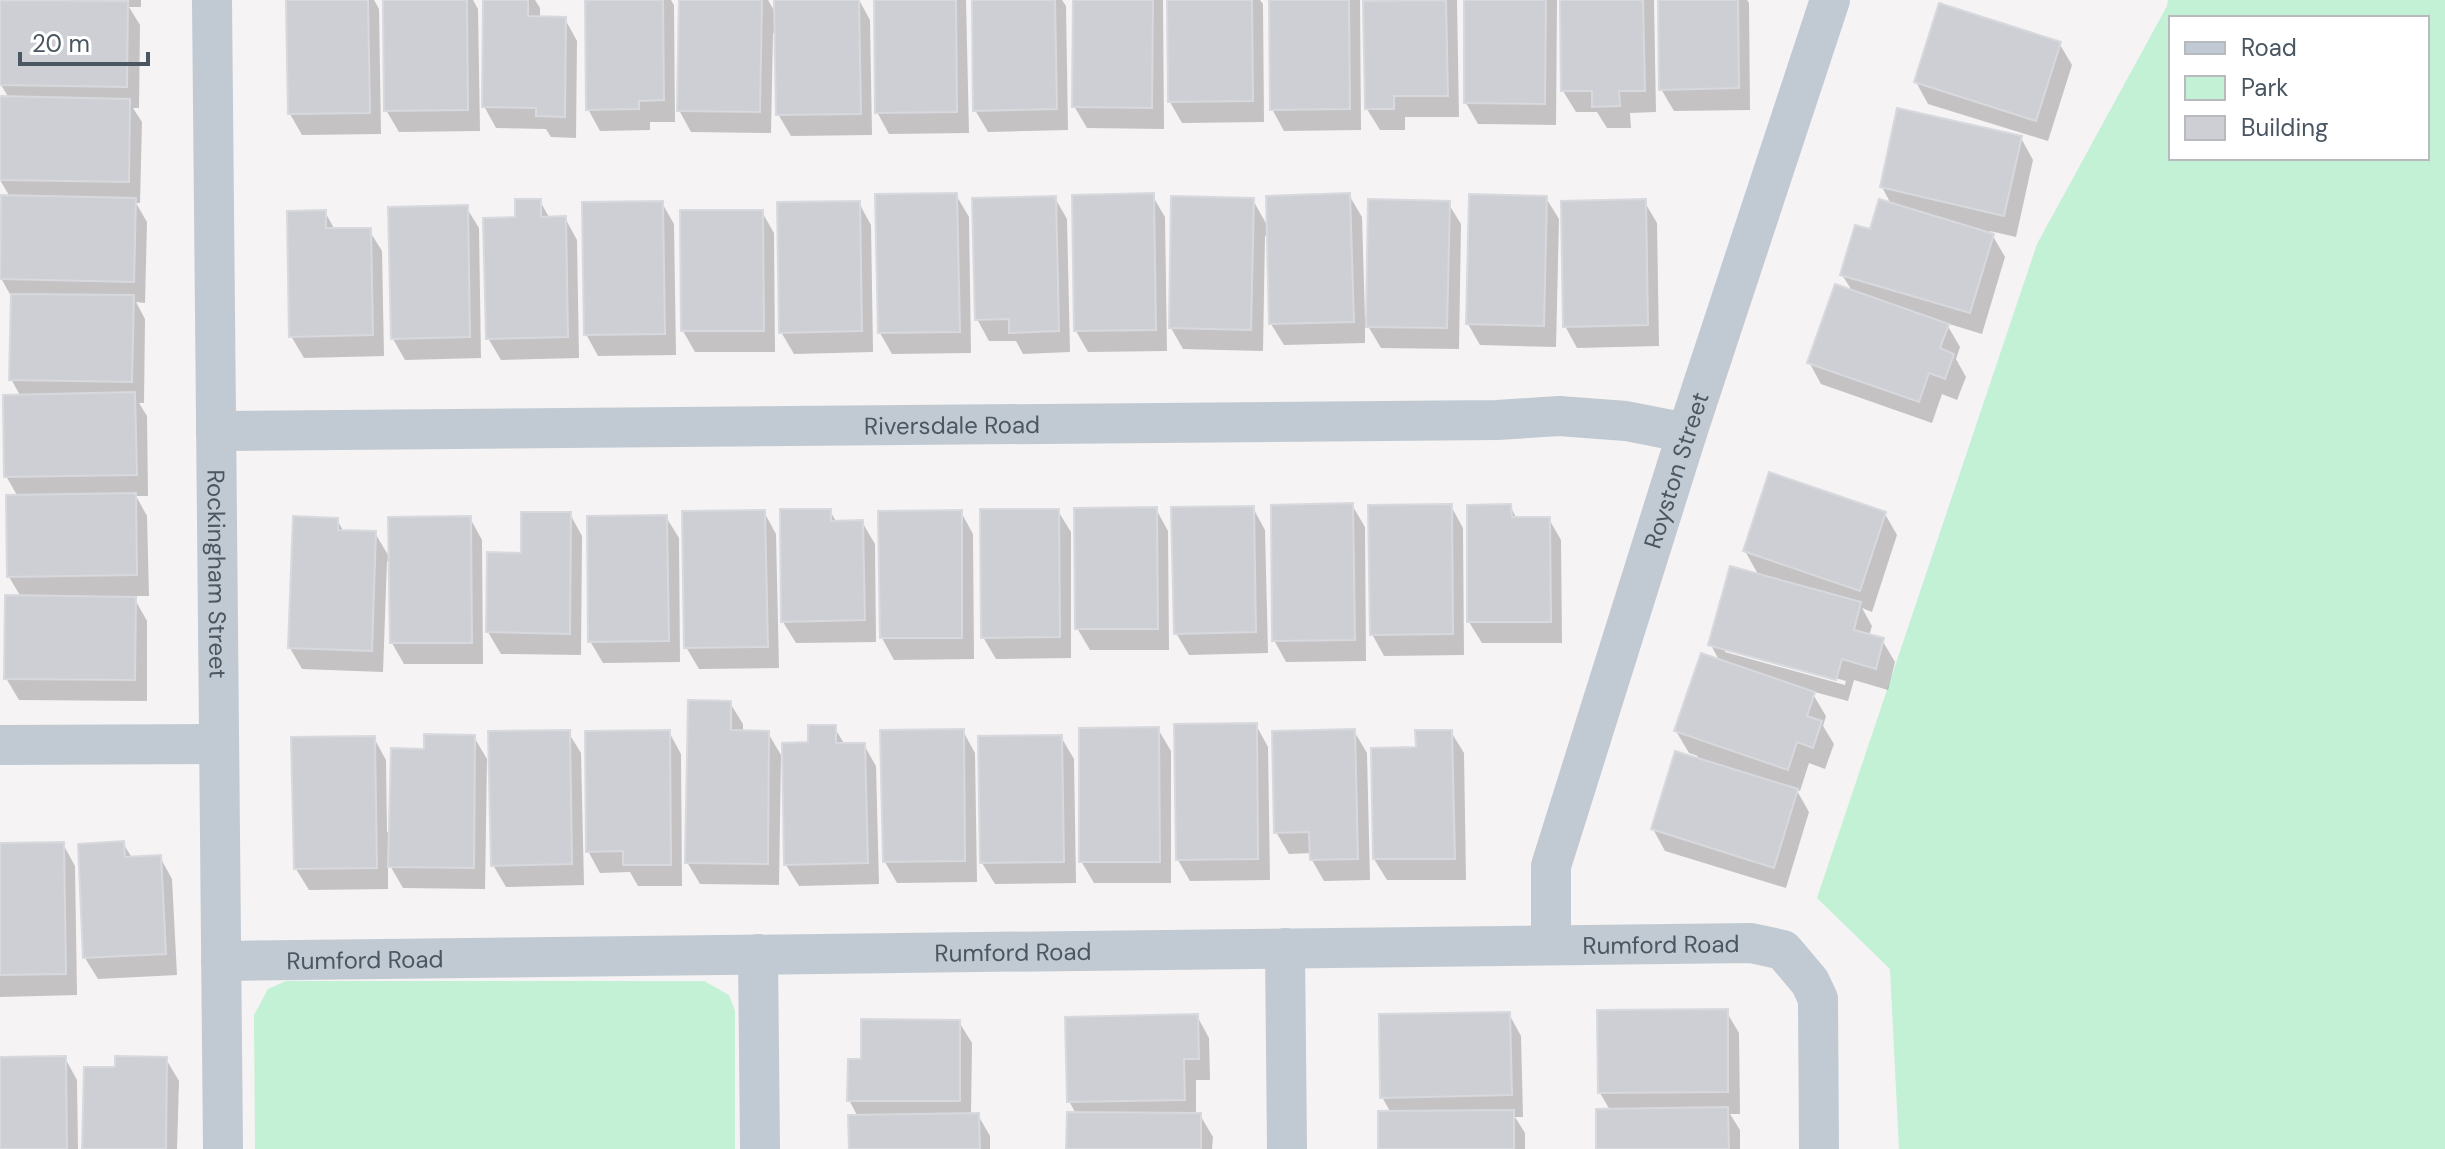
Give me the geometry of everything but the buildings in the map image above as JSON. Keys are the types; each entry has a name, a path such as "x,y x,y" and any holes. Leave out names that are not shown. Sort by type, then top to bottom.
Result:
{"street":[{"name":"Rockingham Street","path":"212,0 223,1149"},
{"name":"Royston Street","path":"1551,945 1551,866 1687,433 1830,0"},
{"name":"Riversdale Road","path":"216,431 1465,420 1559,416 1626,421 1687,433"},
{"path":"0,745 219,744"},
{"name":"Rumford Road","path":"221,961 1751,943 1783,950 1810,982 1818,999 1819,1149"},
{"path":"1285,948 1287,1149"},
{"path":"758,954 760,1149"}],"green space":[{"path":"2168,0 2445,0 2445,1149 1899,1149 1890,969 1817,898 2037,244"},
{"path":"286,981 704,981 729,995 735,1011 735,1149 255,1149 254,1015 268,989"}]}
